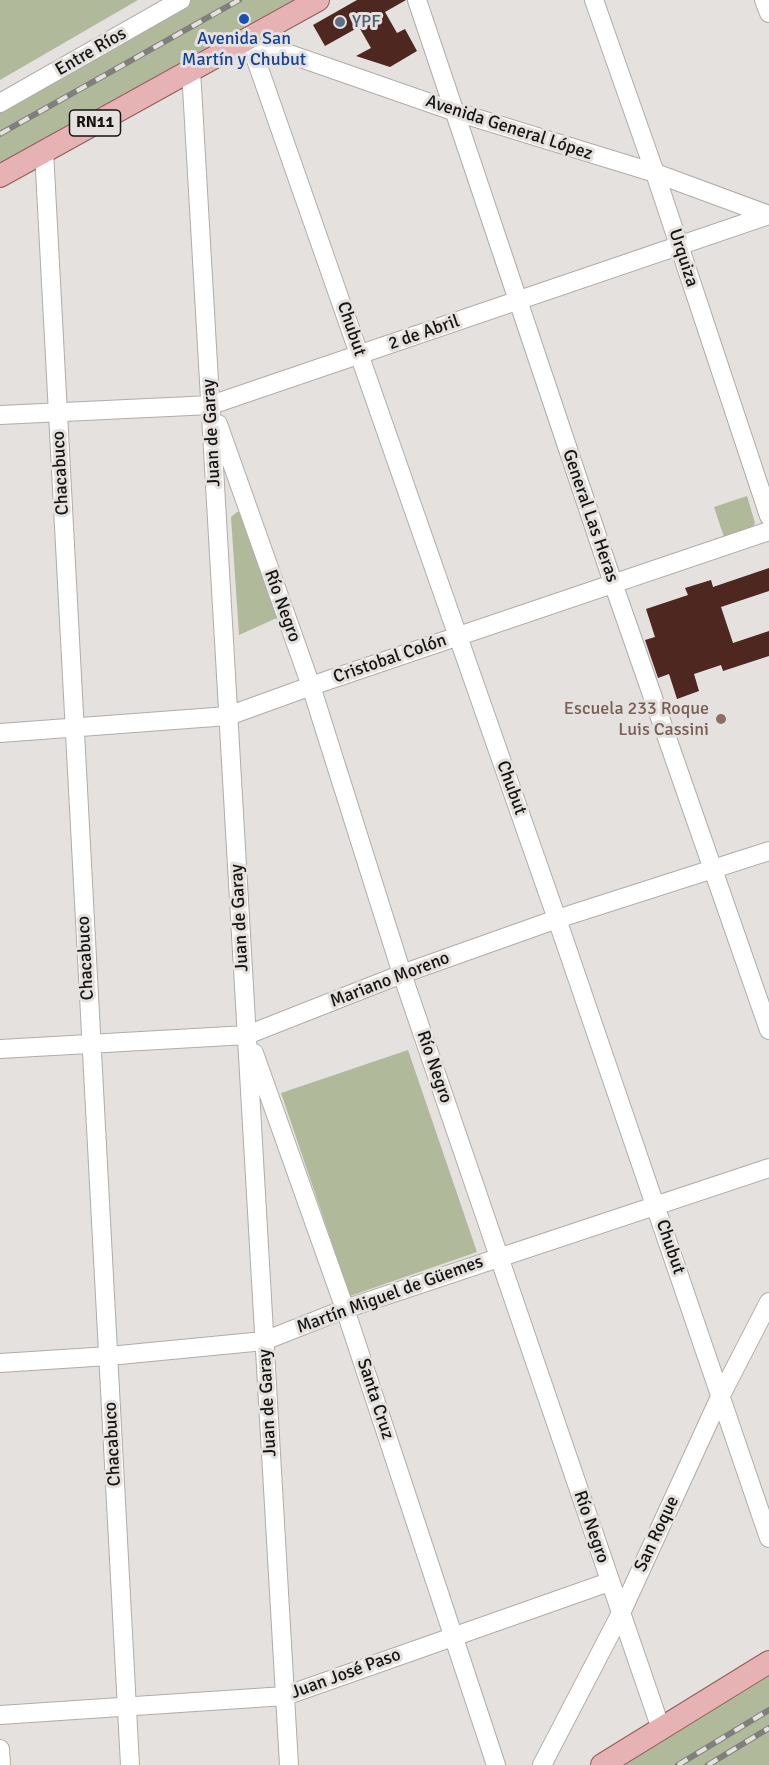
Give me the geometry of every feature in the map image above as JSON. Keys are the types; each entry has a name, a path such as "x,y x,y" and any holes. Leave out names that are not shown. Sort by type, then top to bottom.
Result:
{"main road":[{"name":"RN11","path":"0,176 318,0"},
{"path":"602,1765 769,1662"}],"street":[{"name":"Entre Ríos","path":"0,103 181,0"},
{"name":"General Las Heras","path":"417,0 613,583 769,1030"},
{"name":"Urquiza","path":"594,0 655,173 769,516"},
{"path":"764,0 769,13"},
{"name":"Avenida General López","path":"249,40 453,111 655,173 769,215"},
{"name":"Chubut","path":"249,40 557,919 769,1538"},
{"name":"Juan de Garay","path":"191,70 289,1765"},
{"name":"Chacabuco","path":"44,152 130,1765"},
{"name":"2 de Abril","path":"0,415 211,405 769,215"},
{"name":"Río Negro","path":"211,405 311,686 402,974 661,1729"},
{"name":"Cristobal Colón","path":"0,733 228,716 769,531"},
{"name":"Mariano Moreno","path":"0,1049 247,1035 402,974 557,919 769,851"},
{"name":"Santa Cruz","path":"247,1035 345,1309 496,1765"},
{"name":"Martín Miguel de Güemes","path":"0,1363 109,1356 264,1341 345,1309 499,1256 656,1207 769,1168"},
{"name":"San Roque","path":"545,1763 621,1613 720,1397 769,1302"},
{"name":"Juan José Paso","path":"0,1715 285,1696 609,1582"},
{"path":"0,1749 1,1765"}],"green space":[{"path":"0,0 138,0 0,80"},
{"path":"181,0 318,0 0,176 0,103"},
{"path":"747,496 755,523 752,528 724,537 714,507"},
{"path":"237,512 242,513 279,617 239,635 231,517"},
{"path":"408,1050 477,1252 350,1296 281,1093"},
{"path":"769,1662 769,1765 602,1765"}],"building":[{"path":"357,0 406,0 385,12 397,33 405,29 417,51 390,67 356,56 371,48 359,27 325,46 313,25"},
{"path":"769,568 769,591 721,607 733,643 769,631 769,656 723,671 721,665 694,674 699,691 677,699 669,674 658,678 645,640 655,637 646,609 688,595 685,588 711,580 713,587"}],"railway":[{"path":"0,134 239,0"},
{"path":"678,1765 769,1710"},
{"path":"708,1765 769,1728"}],"place":[{"name":"Avenida San Martín y Chubut","path":"244,19"},
{"name":"YPF","path":"340,22"},
{"name":"Escuela 233 Roque Luis Cassini","path":"721,719"}]}
